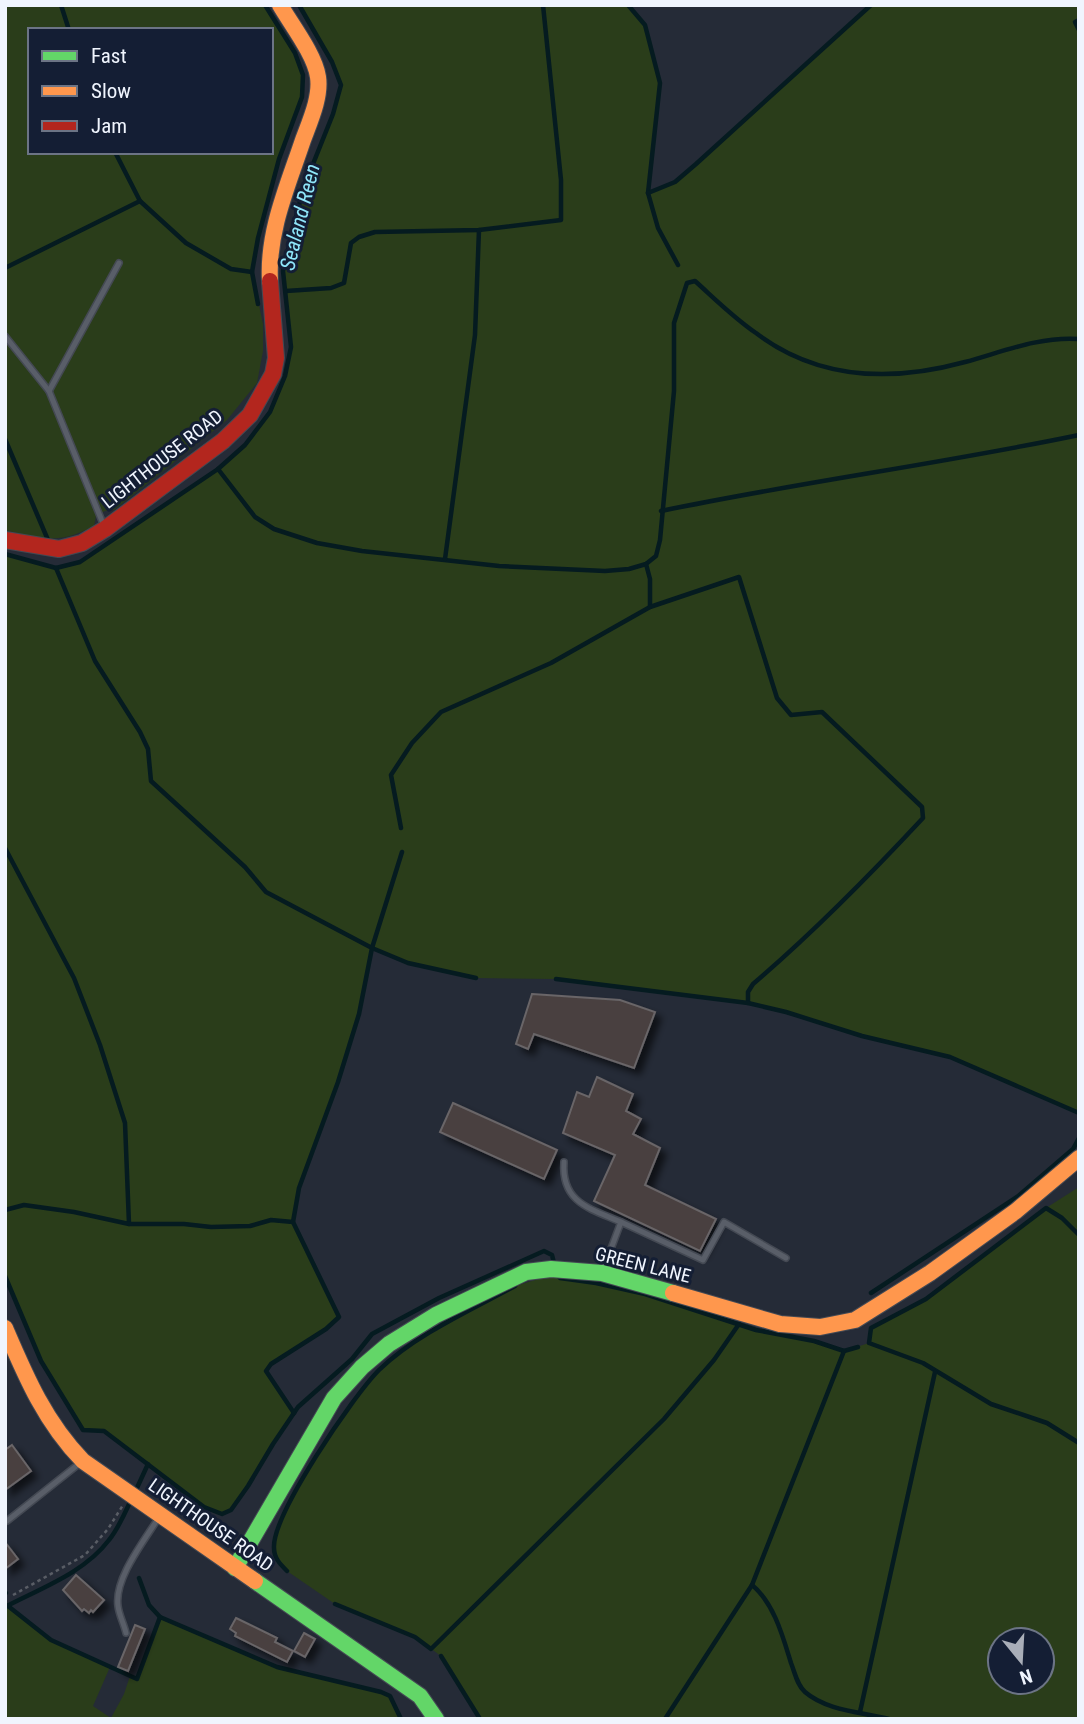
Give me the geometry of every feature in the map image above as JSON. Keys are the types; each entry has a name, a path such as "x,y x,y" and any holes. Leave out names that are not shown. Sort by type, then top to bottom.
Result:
{"main road":[{"name":"LIGHTHOUSE ROAD","path":"5,540 59,549 82,543 105,529 223,441 250,415 273,374 276,358 270,274 273,242 279,210 314,108 318,77 311,58 280,5"},
{"name":"GREEN LANE","path":"235,1568 334,1398 362,1367 389,1344 436,1315 526,1272 551,1269 602,1273 780,1324 820,1326 855,1320 930,1273 1005,1219 1079,1158"},
{"name":"LIGHTHOUSE ROAD","path":"6,1330 48,1421 63,1442 83,1461 420,1696 436,1719"}],"lane":[{"path":"49,391 119,263"},
{"path":"5,336 49,391 105,529"},
{"path":"564,1162 565,1180 575,1200 703,1259 724,1222 786,1258"},
{"path":"602,1273 621,1222"},
{"path":"7,1521 83,1461"},
{"path":"126,1633 118,1605 119,1588 123,1576 161,1515"}],"path":[{"path":"13,1595 85,1555 108,1529 130,1493"}],"green space":[{"path":"5,5 265,5 295,53 303,75 302,97 279,159 252,272 263,324 263,351 257,383 227,420 114,510 96,516 94,526 60,538 30,536 5,530"},
{"path":"299,5 628,5 645,25 660,83 649,193 675,182 871,5 1079,5 1079,1113 950,1057 862,1036 748,1003 556,979 476,978 408,963 372,949 359,1014 338,1082 299,1188 293,1222 339,1317 326,1329 271,1364 266,1371 294,1413 231,1510 222,1514 204,1507 104,1431 83,1430 41,1361 5,1276 5,554 56,568 80,562 218,469 245,445 270,412 285,376 291,347 283,271 303,189 333,114 341,85 332,62"},
{"path":"1079,1187 1079,1719 480,1719 441,1656 415,1637 335,1604 277,1561 274,1551 275,1537 296,1491 336,1424 379,1370 415,1343 515,1286 556,1274 560,1278 645,1294 756,1330 814,1341 844,1351 869,1343 871,1328 926,1299 1046,1208"},
{"path":"5,1592 8,1606 51,1640 110,1667 93,1706 111,1718 130,1676 137,1679 141,1671 160,1617 277,1667 381,1692 390,1696 401,1719 5,1719"}],"building":[{"path":"532,994 620,1000 655,1012 634,1068 534,1034 528,1049 516,1044"},
{"path":"597,1077 633,1094 626,1111 641,1119 633,1134 660,1148 645,1185 716,1219 700,1251 594,1201 615,1155 563,1133 577,1092 589,1097"},
{"path":"453,1103 557,1150 544,1179 440,1132"},
{"path":"12,1445 31,1471 5,1490 5,1450"},
{"path":"5,1542 18,1559 5,1569"},
{"path":"76,1575 104,1600 93,1612 91,1610 89,1613 84,1609 82,1611 63,1590"},
{"path":"236,1618 277,1638 275,1642 293,1651 287,1662 235,1636 236,1633 230,1629"},
{"path":"135,1625 145,1629 128,1671 118,1667"},
{"path":"304,1633 315,1639 305,1657 294,1651"}],"waterway":[{"path":"61,5 68,28"},
{"path":"258,304 252,272 258,238 279,159 302,97 303,75 295,53 265,5"},
{"name":"Sealand Reen","path":"5,554 56,568 80,562 218,469 245,445 270,412 285,376 291,347 283,271 303,189 333,114 341,85 332,62 299,5"},
{"path":"286,291 331,288 344,283 351,243 359,237 375,232 479,230 561,220 561,180 543,5"},
{"path":"628,5 645,25 660,83 648,193 658,228 678,265"},
{"path":"648,193 675,182 871,5"},
{"path":"1079,20 1075,22 1079,30"},
{"path":"116,154 140,201 186,243 231,269 252,272"},
{"path":"5,268 140,201"},
{"path":"445,559 475,335 479,230"},
{"path":"218,469 255,517 274,529 317,543 362,551 499,566 605,571 629,569 646,564 656,556 660,540 674,391 674,323 687,283 695,281 740,321 780,349 830,368 856,373 910,373 965,362 1036,342 1079,339"},
{"path":"661,511 1079,435"},
{"path":"5,439 48,540"},
{"path":"646,564 650,579 650,607"},
{"path":"56,568 95,661 148,749 151,781 245,867 266,892 372,948 408,963 476,978"},
{"path":"401,828 391,775 412,743 441,712 551,663 650,607 739,577 777,698 791,715 822,712 922,807 923,818 841,903 753,984 748,992 748,1003"},
{"path":"5,848 74,978 100,1045 125,1123 129,1224"},
{"path":"294,1413 266,1371 271,1364 326,1329 339,1317 293,1222 299,1188 338,1082 359,1014 372,948 402,852"},
{"path":"556,979 748,1003 786,1012 862,1036 950,1057 1079,1113"},
{"path":"871,1293 1017,1197 1073,1149 1079,1138"},
{"path":"5,1210 24,1205 129,1224 211,1227 250,1226 271,1220 293,1222"},
{"path":"1079,1235 1062,1218 1046,1208 926,1299 871,1328 869,1343 923,1363 991,1404 1047,1423 1079,1443"},
{"path":"5,1276 41,1361 83,1430 104,1431 204,1507 222,1514 231,1510 298,1407 352,1359 372,1334 439,1298 544,1251 552,1255 554,1263"},
{"path":"556,1274 560,1278 645,1294 756,1330 814,1341 844,1351 858,1347"},
{"path":"287,1571 274,1552 277,1532 299,1484 351,1404 379,1370 409,1345 515,1286"},
{"path":"335,1604 415,1637 431,1649 664,1419 714,1360 739,1324"},
{"path":"665,1719 752,1585 844,1351"},
{"path":"860,1712 935,1372"},
{"path":"136,1490 148,1464"},
{"path":"5,1607 75,1571 99,1552 121,1522 130,1502"},
{"path":"139,1578 149,1605 160,1617 277,1667 381,1692 390,1696 401,1719"},
{"path":"752,1585 772,1611 796,1679 805,1692 834,1707 889,1719"},
{"path":"8,1606 51,1640 137,1679 160,1617"},
{"path":"441,1656 480,1719"}],"traffic: fast":[{"path":"235,1568 334,1398 362,1367 389,1344 436,1315 526,1272 551,1269 602,1273 673,1293"},
{"path":"255,1581 420,1696 436,1719"}],"traffic: slow":[{"path":"270,281 275,227 314,109 319,85 312,59 280,5"},
{"path":"673,1293 780,1324 820,1327 855,1320 930,1273 1016,1211 1079,1158"},
{"path":"5,1328 47,1415 83,1461 255,1581"}],"traffic: jam":[{"path":"5,540 59,549 82,543 105,529 223,441 250,415 273,374 276,358 270,281"}]}
